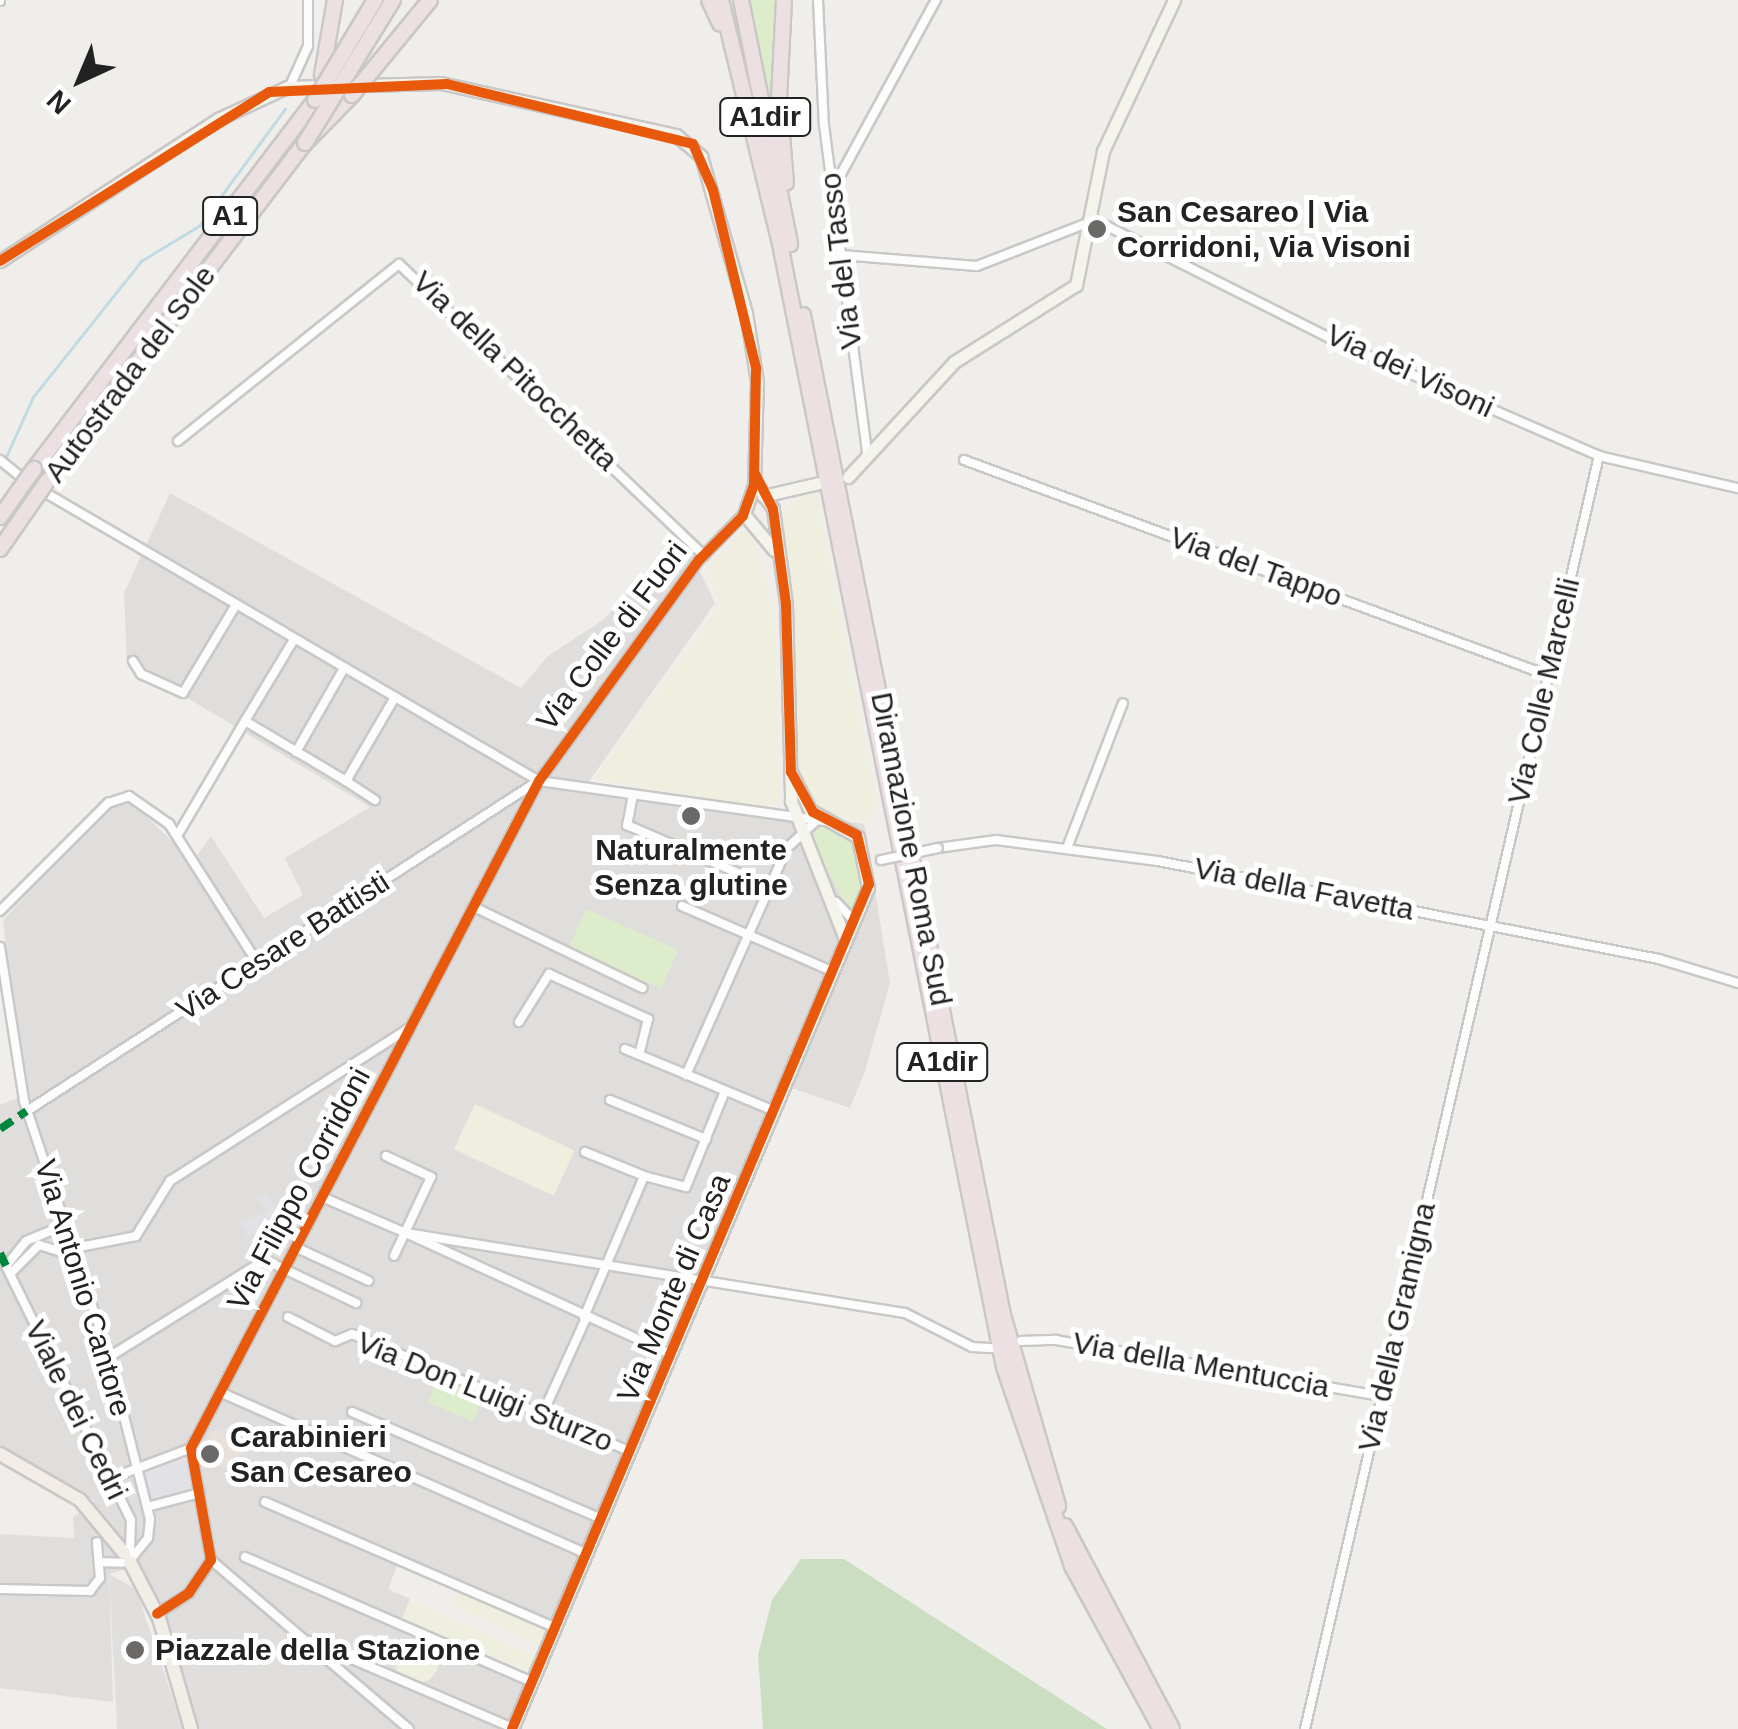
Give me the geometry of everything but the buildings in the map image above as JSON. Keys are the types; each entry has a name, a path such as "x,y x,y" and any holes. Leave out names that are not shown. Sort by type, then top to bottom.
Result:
{"highway":[{"path":"315,100 335,0"},
{"name":"Autostrada del Sole","path":"0,517 315,100 375,0"},
{"name":"Autostrada del Sole","path":"0,548 305,144 393,0"},
{"path":"305,144 430,0"},
{"path":"709,0 742,80"},
{"name":"A1dir","path":"721,0 742,80"},
{"name":"Diramazione Roma Sud","path":"741,0 1018,1382 1082,1565 1172,1729"},
{"path":"784,0 779,98 788,234"},
{"name":"Diramazione Roma Sud","path":"742,80 1004,1367 1067,1555 1160,1729"}],"main road":[{"path":"0,1454 74,1495 124,1559 157,1614 190,1729"}],"street":[{"path":"290,86 307,49 308,0"},
{"name":"Via del Tasso","path":"818,0 833,186 870,461"},
{"path":"833,186 936,0"},
{"path":"848,476 870,461 954,362 1070,293 1095,220 1103,151 1174,0"},
{"path":"0,261 218,119 290,86 448,84 693,144 713,190 750,328 758,382 756,498 773,512"},
{"path":"841,255 977,266 1095,220"},
{"name":"Via dei Visoni","path":"1095,220 1344,345 1599,456 1738,488"},
{"name":"Via della Pitocchetta","path":"178,441 385,270 403,265 704,555"},
{"name":"Via Colle Marcelli","path":"1488,925 1599,456"},
{"path":"0,460 234,608 539,781 821,820 854,831 867,863"},
{"name":"Via del Tappo","path":"964,460 1548,675"},
{"path":"774,550 744,514 756,498 819,483"},
{"path":"787,490 773,512 774,550 786,611 794,790 802,832 836,902 844,948"},
{"name":"Via Colle di Fuori","path":"734,529 754,524 773,512"},
{"name":"Via Colle di Fuori","path":"539,781 704,555 734,529 744,514"},
{"path":"133,661 142,674 183,693 234,608"},
{"path":"177,836 293,641"},
{"path":"296,752 344,670"},
{"path":"346,781 394,698"},
{"path":"1067,848 1123,703"},
{"path":"245,722 375,800"},
{"name":"Via Filippo Corridoni","path":"190,1448 222,1394 539,781"},
{"name":"Via Cesare Battisti","path":"27,1111 539,781"},
{"path":"773,814 794,790"},
{"path":"794,790 821,820"},
{"path":"634,795 626,824 768,886"},
{"path":"0,911 119,796 161,816 258,962"},
{"path":"686,1075 768,886 802,832 821,820"},
{"name":"Via della Favetta","path":"867,863 991,839 1067,848 1488,925 1738,983"},
{"name":"Via Monte di Casa","path":"512,1728 855,922 869,884 867,863"},
{"path":"836,902 855,922"},
{"path":"682,906 834,972"},
{"path":"474,908 642,988"},
{"name":"Via della Gramigna","path":"1304,1729 1488,925"},
{"name":"Via Antonio Cantore","path":"0,947 27,1111 109,1357 150,1524"},
{"path":"519,1022 549,974 648,1020 640,1055"},
{"path":"5,1270 37,1246 73,1246 136,1236 170,1181 410,1028"},
{"path":"625,1049 775,1111"},
{"path":"586,1152 684,1189 725,1091"},
{"path":"610,1100 706,1140"},
{"path":"386,1156 430,1177 394,1256"},
{"path":"543,1414 644,1176"},
{"path":"322,1197 672,1355"},
{"path":"5,1270 26,1240 66,1224"},
{"path":"406,1233 905,1312 972,1347 994,1348"},
{"path":"296,1247 369,1281"},
{"path":"109,1357 260,1262 286,1266 356,1303"},
{"name":"Viale dei Cedri","path":"5,1270 130,1520 136,1538 124,1559"},
{"name":"Via Don Luigi Sturzo","path":"288,1317 335,1341 352,1334 631,1452"},
{"name":"Via della Mentuccia","path":"1022,1342 1056,1340 1380,1396"},
{"path":"222,1394 588,1554"},
{"path":"352,1412 602,1519"},
{"path":"109,1479 190,1448 211,1560 409,1729"},
{"path":"147,1507 200,1493"},
{"path":"264,1502 556,1628"},
{"path":"130,1520 142,1534 150,1524"},
{"path":"99,1562 124,1559 150,1524"},
{"path":"0,1589 90,1590 99,1562 97,1542"},
{"path":"244,1557 533,1682"},
{"path":"157,1614 186,1597 211,1560"},
{"path":"299,1636 512,1728"}],"shaded area":[{"path":"170,493 521,688 548,656 603,620 683,537 715,603 585,787 864,824 890,983 865,1071 850,1108 786,1086 556,1628 399,1561 388,1589 410,1599 400,1624 533,1682 512,1729 191,1729 159,1618 133,1567 109,1574 113,1702 0,1688 0,1534 74,1538 73,1517 95,1501 0,1447 0,1105 25,1095 3,920 114,802 133,804 193,861 211,836 264,918 303,895 285,858 370,807 127,662 124,593"},
{"path":"266,1194 291,1225 275,1251 264,1233 247,1236 239,1223 269,1211 255,1197"},
{"name":"Carabinieri San Cesareo","path":"223,1429 237,1434 242,1448 237,1462 223,1467 209,1462 204,1448 209,1434"},
{"path":"186,1455 196,1492 150,1504 141,1467"},
{"name":"Piazzale della Stazione","path":"109,1574 136,1589 183,1729 117,1729"}],"green space":[{"path":"748,0 780,0 769,105"},
{"path":"816,493 878,807 865,821 826,816 799,783 791,570 779,524 795,501"},
{"path":"750,527 774,608 780,800 767,808 594,779 721,605 706,568"},
{"path":"816,822 853,834 865,884 853,919 811,839"},
{"path":"586,909 678,950 661,988 569,947"},
{"path":"475,1104 575,1150 554,1196 454,1149"},
{"path":"438,1379 484,1395 473,1422 428,1402"},
{"path":"801,1559 844,1559 1107,1729 763,1729 758,1655 772,1600"},
{"path":"459,1591 550,1632 543,1647 452,1607"},
{"path":"409,1601 538,1657 532,1672 401,1622"},
{"path":"417,1639 433,1645 439,1661 433,1677 417,1683 401,1677 395,1661 401,1645"}],"waterway":[{"path":"5,459 33,397 141,261 199,226 285,109"}],"marked path":[{"path":"0,1129 27,1111"},
{"path":"0,1253 6,1266"}],"cycle path":[{"path":"0,261 269,92 447,84 693,144 713,190 756,368 754,485 743,516 699,560 539,781 191,1448 211,1560 189,1593 157,1614"},
{"path":"512,1729 869,884 857,835 813,812 791,772 786,604 773,509 755,474"}],"place":[{"name":"San Cesareo | Via Corridoni, Via Visoni","path":"1097,229"},
{"name":"Naturalmente Senza glutine","path":"691,816"},
{"name":"Carabinieri San Cesareo","path":"210,1454"},
{"name":"Piazzale della Stazione","path":"135,1650"}]}
